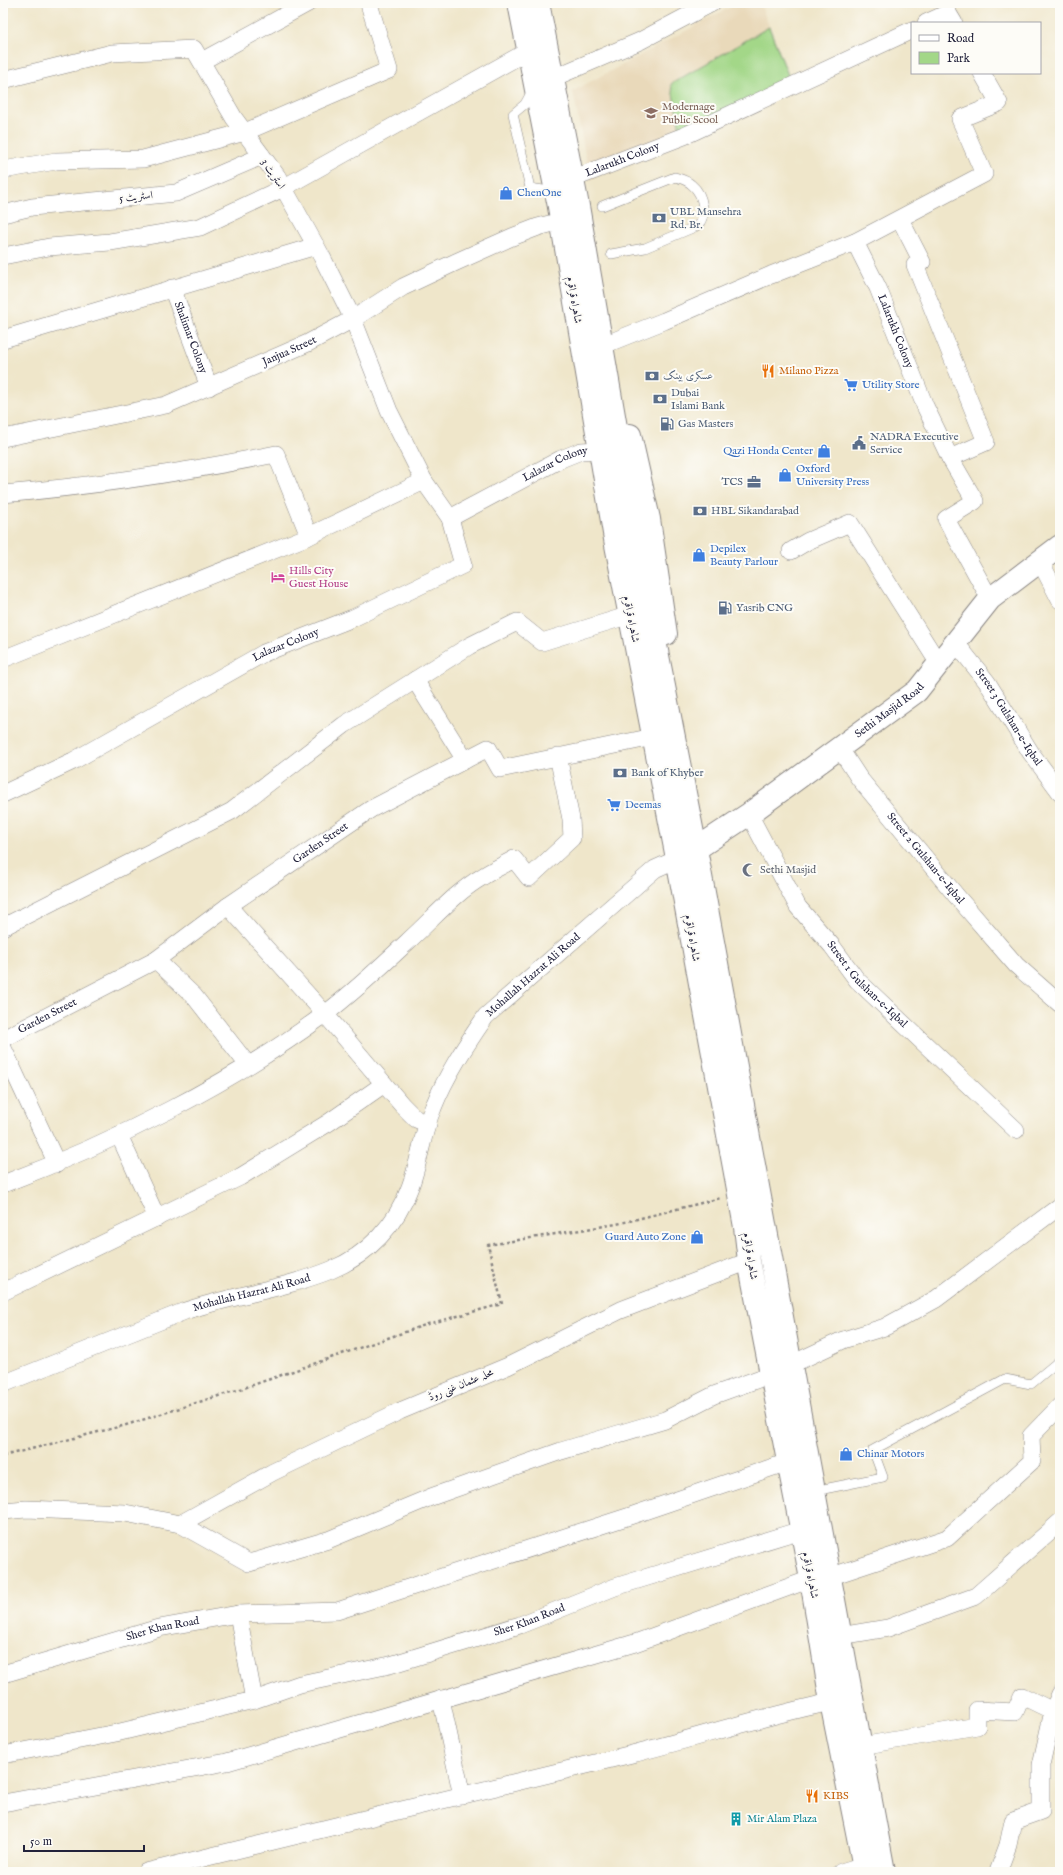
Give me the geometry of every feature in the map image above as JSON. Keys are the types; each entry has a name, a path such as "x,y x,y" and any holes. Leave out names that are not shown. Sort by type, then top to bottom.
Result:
{"main road":[{"name":"شاہراہ قراقرم","path":"519,3 528,51 544,81 572,179 607,380 624,532 630,615 653,737 687,854 781,1369 788,1462 801,1530 820,1578 840,1636 884,1872"},
{"name":"شاہراہ قراقرم","path":"538,3 544,81 560,214 600,450 624,532 659,663 749,1261 781,1369 813,1491 831,1702 865,1868"},
{"path":"607,380 623,405 649,519 662,599 668,649 659,663"},
{"name":"Sethi Masjid Road","path":"687,854 749,814 917,691 990,599 1060,546"}],"street":[{"path":"202,62 308,3"},
{"path":"3,170 56,161 143,159 244,132 389,70 369,4 371,3"},
{"path":"544,81 640,41 712,3"},
{"path":"928,22 948,13 953,22"},
{"name":"Lalarukh Colony","path":"572,179 684,136 911,30"},
{"name":"اسٹریٹ 3","path":"3,80 112,53 194,49 244,132 283,188 316,246 353,319 389,411 424,481"},
{"path":"3,256 49,247 110,242 200,227 283,188 528,51"},
{"path":"601,346 664,321 771,275 855,242 984,174 960,119 999,103 983,74"},
{"name":"اسٹریٹ 5","path":"3,214 32,207 176,193 262,156"},
{"name":"Janjua Street","path":"3,438 166,405 308,343 353,319 403,287 512,237 538,227 560,214"},
{"path":"900,219 922,262 915,265 986,442 950,458"},
{"name":"Lalarukh Colony","path":"855,242 878,288 925,406 950,458 976,501 946,519 990,599"},
{"path":"3,339 316,246"},
{"name":"Shalimar Colony","path":"172,288 209,387"},
{"name":"Lalazar Colony","path":"450,518 561,459 581,451 600,450"},
{"path":"3,494 64,489 210,468 276,454 309,536"},
{"path":"3,660 309,536 424,481"},
{"name":"Lalazar Colony","path":"3,794 73,760 264,653 353,618 463,565 450,518 424,481"},
{"path":"791,551 808,541 850,523 939,664"},
{"path":"1040,561 1060,600"},
{"path":"3,927 232,811 344,725 469,646 517,622 542,642 630,615"},
{"name":"Street 3 Gulshan-e-Iqbal","path":"956,643 987,682 1031,753 1060,792"},
{"path":"415,680 465,760"},
{"name":"Garden Street","path":"3,1039 156,960 228,906 371,808 488,748 500,769 653,737"},
{"name":"Street 2 Gulshan-e-Iqbal","path":"840,748 859,778 891,819 1016,965 1060,1004"},
{"path":"3,1184 58,1164 119,1135 248,1065 325,1014 383,965 456,896 481,877 514,860 529,878 572,838 571,819 558,756"},
{"name":"Street 1 Gulshan-e-Iqbal","path":"749,814 798,907 832,946 857,980 1016,1130"},
{"name":"Mohallah Hazrat Ali Road","path":"3,1384 185,1311 305,1279 331,1270 375,1243 389,1227 410,1187 432,1109 455,1065 486,1016 508,995 655,869 687,854"},
{"path":"228,906 325,1014 384,1084 416,1119 428,1124"},
{"path":"156,960 194,996 248,1065"},
{"path":"3,1048 58,1164"},
{"path":"3,1292 240,1177 328,1123 384,1084"},
{"path":"119,1135 158,1218"},
{"path":"3,1511 26,1509 125,1513 180,1524 249,1563 328,1540 431,1497 561,1451 665,1420 714,1395 781,1369 843,1340 885,1327 936,1299 1060,1206"},
{"name":"محلہ عثمان غنی روڈ","path":"180,1524 273,1472 400,1411 508,1366 621,1310 749,1261"},
{"path":"3,1802 227,1762 634,1643 820,1578 947,1538 1032,1461 1032,1436 1060,1406"},
{"name":"Sher Khan Road","path":"3,1674 159,1628 238,1614 337,1611 623,1518 788,1462"},
{"path":"840,1636 888,1628 976,1596 1060,1522"},
{"name":"Sher Khan Road","path":"3,1755 116,1733 254,1700 300,1684 390,1665 512,1628 615,1587 801,1530"},
{"path":"238,1614 254,1700"},
{"path":"998,1872 1008,1845 1012,1821 1041,1811 1041,1765 1053,1711 1060,1694"},
{"path":"861,1746 977,1726 977,1710 1015,1712 1022,1696 1053,1711"},
{"path":"441,1699 462,1796"},
{"path":"156,1871 676,1743 781,1713 831,1702"},
{"path":"841,1872 865,1868"}],"lane":[{"path":"602,206 675,177 684,179 693,185 702,201 703,217 701,224 645,248 611,254"},
{"path":"813,1491 883,1477 873,1450 1005,1378 1031,1384 1060,1360"}],"path":[{"path":"3,1456 126,1424 250,1386 428,1324 502,1304 488,1245 617,1224 739,1194"}],"shaded area":[{"name":"Modernage Public Scool","path":"738,3 760,3 790,80 590,180 573,91"}],"green space":[{"path":"769,27 790,80 681,134 671,84"}],"place":[{"name":"Modernage Public Scool","path":"651,113"},
{"name":"ChenOne","path":"506,193"},
{"name":"UBL Mansehra Rd. Br.","path":"659,218"},
{"name":"Milano Pizza","path":"768,371"},
{"name":"عسکری بینک","path":"652,376"},
{"name":"Utility Store","path":"851,385"},
{"name":"Dubai Islami Bank","path":"660,399"},
{"name":"Gas Masters","path":"667,424"},
{"name":"NADRA Executive Service","path":"859,443"},
{"name":"Qazi Honda Center","path":"824,451"},
{"name":"Oxford University Press","path":"785,475"},
{"name":"TCS","path":"754,482"},
{"name":"HBL Sikandarabad","path":"700,511"},
{"name":"Depilex Beauty Parlour","path":"699,555"},
{"name":"Hills City Guest House","path":"278,577"},
{"name":"Yasrib CNG","path":"725,608"},
{"name":"Bank of Khyber","path":"620,773"},
{"name":"Deemas","path":"614,805"},
{"name":"Sethi Masjid","path":"749,870"},
{"name":"Guard Auto Zone","path":"697,1237"},
{"name":"Chinar Motors","path":"846,1454"},
{"name":"KIBS","path":"812,1796"},
{"name":"Mir Alam Plaza","path":"736,1819"}]}
